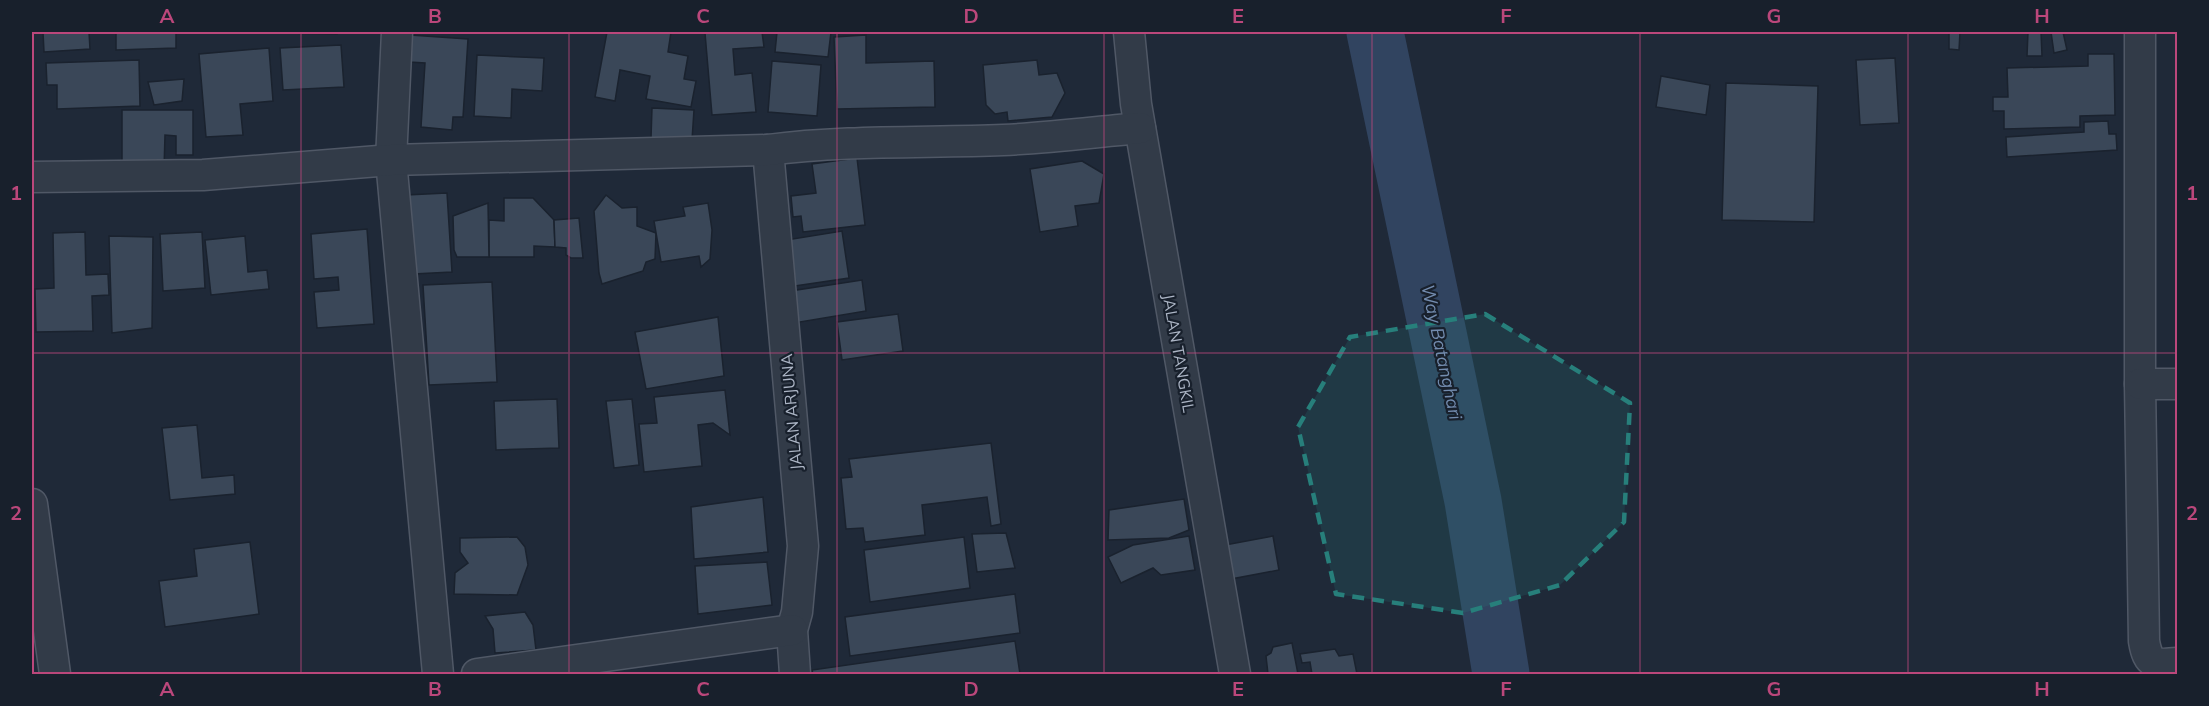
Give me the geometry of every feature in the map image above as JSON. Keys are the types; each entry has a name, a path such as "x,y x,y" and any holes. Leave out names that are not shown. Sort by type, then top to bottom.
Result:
{"street":[{"path":"397,32 391,160 438,675"},
{"name":"JALAN TANGKIL","path":"1129,32 1140,128 1235,675"},
{"path":"2140,32 2140,384 2145,641 2146,653 2158,665 2178,663"},
{"path":"32,177 203,175 391,160 768,150 802,145 868,142 1004,140 1140,128"},
{"name":"JALAN ARJUNA","path":"768,150 802,546 797,612 792,630 795,675"},
{"path":"2140,384 2178,384"},
{"path":"32,504 55,675"},
{"path":"477,675 792,630"}],"highlighted area":[{"path":"1485,314 1630,403 1624,522 1560,585 1463,613 1336,594 1298,427 1350,337"}],"building":[{"path":"43,32 89,32 90,49 44,52"},
{"path":"116,32 176,32 176,48 116,50"},
{"path":"337,32 337,34 283,33"},
{"path":"607,32 671,32 668,52 688,56 684,79 696,81 691,107 646,99 650,76 620,70 615,101 595,97"},
{"path":"762,32 764,47 733,49 735,75 752,73 756,112 712,115 705,33"},
{"path":"777,32 831,32 828,57 775,52"},
{"path":"1949,32 1960,32 1959,50 1949,49"},
{"path":"2028,32 2041,32 2042,56 2027,56"},
{"path":"2051,32 2063,32 2067,50 2054,53"},
{"path":"410,35 468,39 463,117 453,117 452,130 421,127 425,63 409,62"},
{"path":"866,35 866,63 934,61 935,107 837,109 834,37"},
{"path":"341,45 344,87 283,90 280,48"},
{"path":"269,48 273,101 240,104 243,135 206,137 199,54"},
{"path":"2088,54 2114,54 2115,115 2080,116 2080,127 2004,129 2004,111 1993,111 1993,97 2008,97 2007,68 2088,66"},
{"path":"477,55 544,58 542,91 512,89 511,118 474,116"},
{"path":"1895,58 1899,123 1860,125 1856,60"},
{"path":"139,60 140,106 57,109 57,85 47,85 46,63"},
{"path":"1037,60 1039,75 1057,73 1065,93 1052,117 1008,121 1007,112 995,114 986,105 983,65"},
{"path":"772,61 821,65 817,116 768,112"},
{"path":"1661,76 1710,85 1706,115 1656,107"},
{"path":"184,79 182,101 154,105 148,82"},
{"path":"1726,83 1818,86 1814,222 1722,220"},
{"path":"652,108 694,110 692,140 651,138"},
{"path":"122,110 193,110 193,155 176,155 176,136 165,135 164,170 122,170"},
{"path":"2108,121 2109,134 2116,134 2117,150 2007,157 2006,137 2084,132 2084,122"},
{"path":"857,158 865,225 803,232 801,216 793,217 791,196 816,193 812,164"},
{"path":"1082,161 1104,174 1099,203 1075,206 1078,226 1040,232 1030,169"},
{"path":"447,193 452,272 413,274 406,195"},
{"path":"606,195 622,208 637,207 637,226 656,233 655,259 646,262 643,271 602,284 594,211"},
{"path":"504,198 533,198 554,220 555,247 534,246 534,257 489,257 489,220 504,221"},
{"path":"488,203 489,257 457,257 454,250 453,216"},
{"path":"708,203 712,230 710,259 701,267 699,256 661,262 654,221 685,216 683,207"},
{"path":"579,218 583,258 571,258 566,255 566,248 555,247 554,220"},
{"path":"367,229 374,324 317,328 314,292 339,290 338,277 314,279 311,234"},
{"path":"842,231 849,278 788,287 780,241"},
{"path":"85,232 86,275 108,274 109,295 92,296 93,331 36,332 35,289 54,288 53,233"},
{"path":"202,232 205,288 163,291 160,234"},
{"path":"109,236 153,237 152,328 112,333"},
{"path":"245,236 248,272 267,270 269,289 211,295 205,240"},
{"path":"862,280 866,311 788,324 784,292"},
{"path":"492,282 497,382 429,385 423,285"},
{"path":"898,314 903,351 842,360 837,322"},
{"path":"718,317 724,376 646,389 635,332"},
{"path":"725,390 730,435 713,423 698,425 702,466 644,472 639,424 657,423 654,397"},
{"path":"557,399 559,448 496,450 494,401"},
{"path":"632,399 639,465 614,468 606,401"},
{"path":"197,425 202,478 234,475 235,494 170,500 162,428"},
{"path":"991,443 1001,524 991,526 987,497 922,505 925,535 865,542 863,528 846,529 841,478 852,477 849,459"},
{"path":"763,497 768,552 694,559 691,507"},
{"path":"1184,499 1189,530 1169,538 1108,540 1109,510"},
{"path":"1006,533 1015,568 977,572 972,534"},
{"path":"1189,536 1195,570 1161,575 1153,568 1121,583 1108,557 1133,545"},
{"path":"1273,536 1279,570 1231,579 1225,545"},
{"path":"517,537 525,547 528,565 517,595 454,594 455,573 468,563 460,552 460,538"},
{"path":"964,537 970,588 870,602 864,550"},
{"path":"250,542 259,614 165,627 159,581 197,576 194,549"},
{"path":"767,562 772,605 698,614 695,566"},
{"path":"1015,594 1020,633 850,656 845,617"},
{"path":"525,612 533,625 536,650 495,653 493,629 485,616"},
{"path":"1015,641 1020,674 813,674 812,670"},
{"path":"1292,643 1298,674 1268,674 1266,656 1271,653 1273,647"},
{"path":"1335,649 1339,656 1353,654 1357,674 1312,674 1310,662 1302,663 1300,654"}],"waterway":[{"name":"Way Batanghari","path":"1375,32 1473,501 1501,674"}]}
